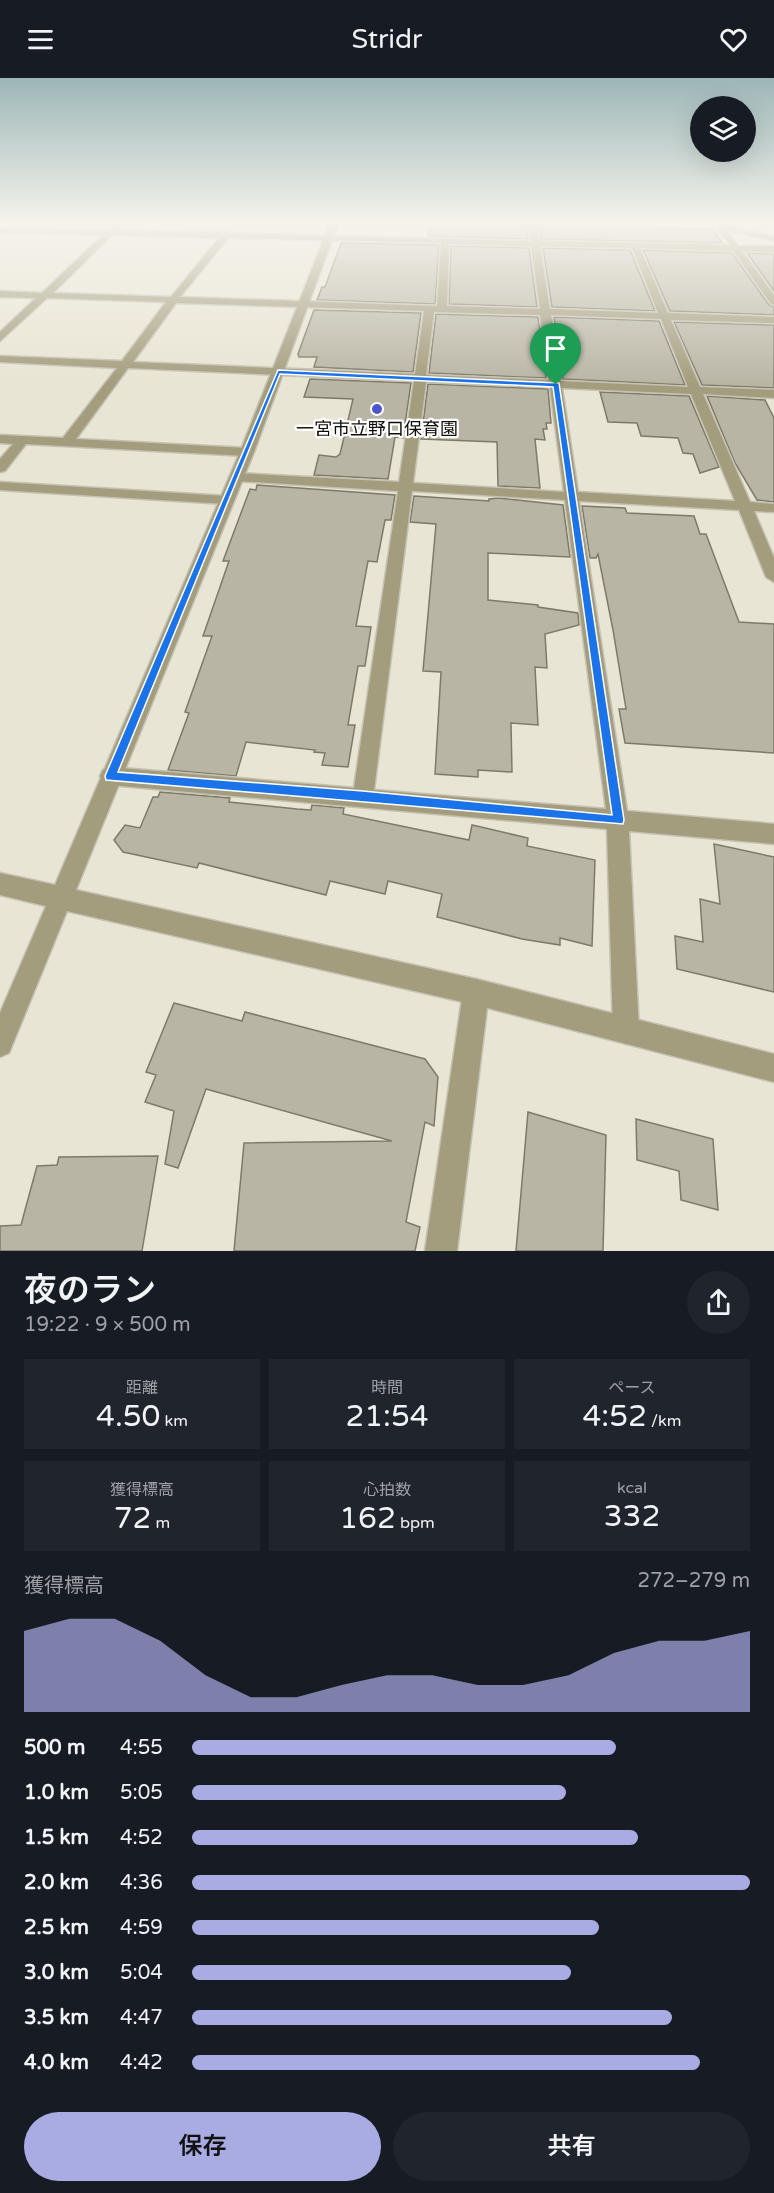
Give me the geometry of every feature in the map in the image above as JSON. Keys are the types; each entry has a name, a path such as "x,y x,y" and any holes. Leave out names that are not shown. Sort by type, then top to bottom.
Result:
{"street":[{"path":"0,338 66,276"},
{"path":"67,442 193,276"},
{"path":"0,1044 247,452 312,276"},
{"path":"363,796 404,488 440,276"},
{"path":"541,276 618,820 626,1031"},
{"path":"648,276 774,577"},
{"path":"755,276 774,302"},
{"path":"0,294 774,320"},
{"path":"0,359 774,394"},
{"path":"0,439 247,452"},
{"path":"0,468 22,441"},
{"path":"236,477 774,508"},
{"path":"0,486 226,500"},
{"path":"110,776 363,796 774,834"},
{"path":"0,884 476,992 774,1068"},
{"path":"441,1251 476,992"}],"building":[{"path":"329,276 437,276 435,304 317,300 322,287 325,287"},
{"path":"450,276 533,276 537,307 449,304"},
{"path":"547,276 641,276 655,311 552,307"},
{"path":"654,276 748,276 769,305 774,307 774,315 670,311"},
{"path":"763,276 774,276 774,291"},
{"path":"314,310 421,313 413,372 314,367 317,357 299,357 298,354"},
{"path":"436,314 538,317 546,378 429,373"},
{"path":"554,317 659,321 685,385 563,379"},
{"path":"674,322 774,325 774,388 702,385"},
{"path":"310,379 411,383 403,438 395,437 388,479 314,475 319,455 336,457 340,454 353,399 304,397"},
{"path":"428,384 548,389 551,423 546,423 547,429 543,429 545,440 535,439 540,488 498,486 497,442 421,439"},
{"path":"600,392 689,396 719,467 700,473 693,454 683,453 678,438 641,436 637,423 608,422"},
{"path":"707,396 765,400 774,418 774,502 757,500 735,463"},
{"path":"257,485 395,495 391,520 385,520 377,562 368,561 356,626 371,627 365,666 358,666 348,725 355,725 348,767 322,765 325,753 314,752 315,750 246,742 236,776 168,770 189,713 185,712 212,636 203,636 229,561 223,561 250,489 256,490"},
{"path":"414,496 489,501 489,499 499,498 563,505 570,557 488,553 488,600 538,605 538,607 578,613 579,625 545,634 547,668 535,667 538,725 511,723 512,772 478,770 478,777 435,774 441,672 423,671 436,524 410,522"},
{"path":"582,506 625,508 627,513 694,516 700,534 706,534 739,622 774,624 774,753 625,743 619,709 626,709 613,630 598,554 596,558 590,558"},
{"path":"160,792 230,798 229,802 297,809 311,810 312,805 344,808 343,814 469,840 472,825 528,838 527,846 595,860 592,946 560,938 560,945 522,939 437,917 442,894 388,881 385,894 330,881 326,895 199,863 197,868 123,852 114,840 125,825 140,828 153,797 158,797"},
{"path":"714,844 774,857 774,992 677,969 675,936 703,942 700,899 720,904"},
{"path":"174,1003 242,1021 245,1012 425,1059 438,1077 434,1126 425,1122 406,1222 420,1227 415,1251 234,1251 244,1143 392,1141 206,1089 178,1168 165,1164 174,1111 145,1102 156,1075 146,1072"},
{"path":"528,1112 606,1135 603,1251 516,1251"},
{"path":"636,1119 713,1139 718,1210 681,1200 679,1171 637,1160"},
{"path":"158,1156 142,1251 0,1251 0,1226 21,1225 37,1166 57,1165 59,1157"}],"place":[{"name":"一宮市立野口保育園","path":"377,409"}],"route":[{"path":"278,372 556,385 618,820 363,796 110,776 247,452 278,372"}]}
